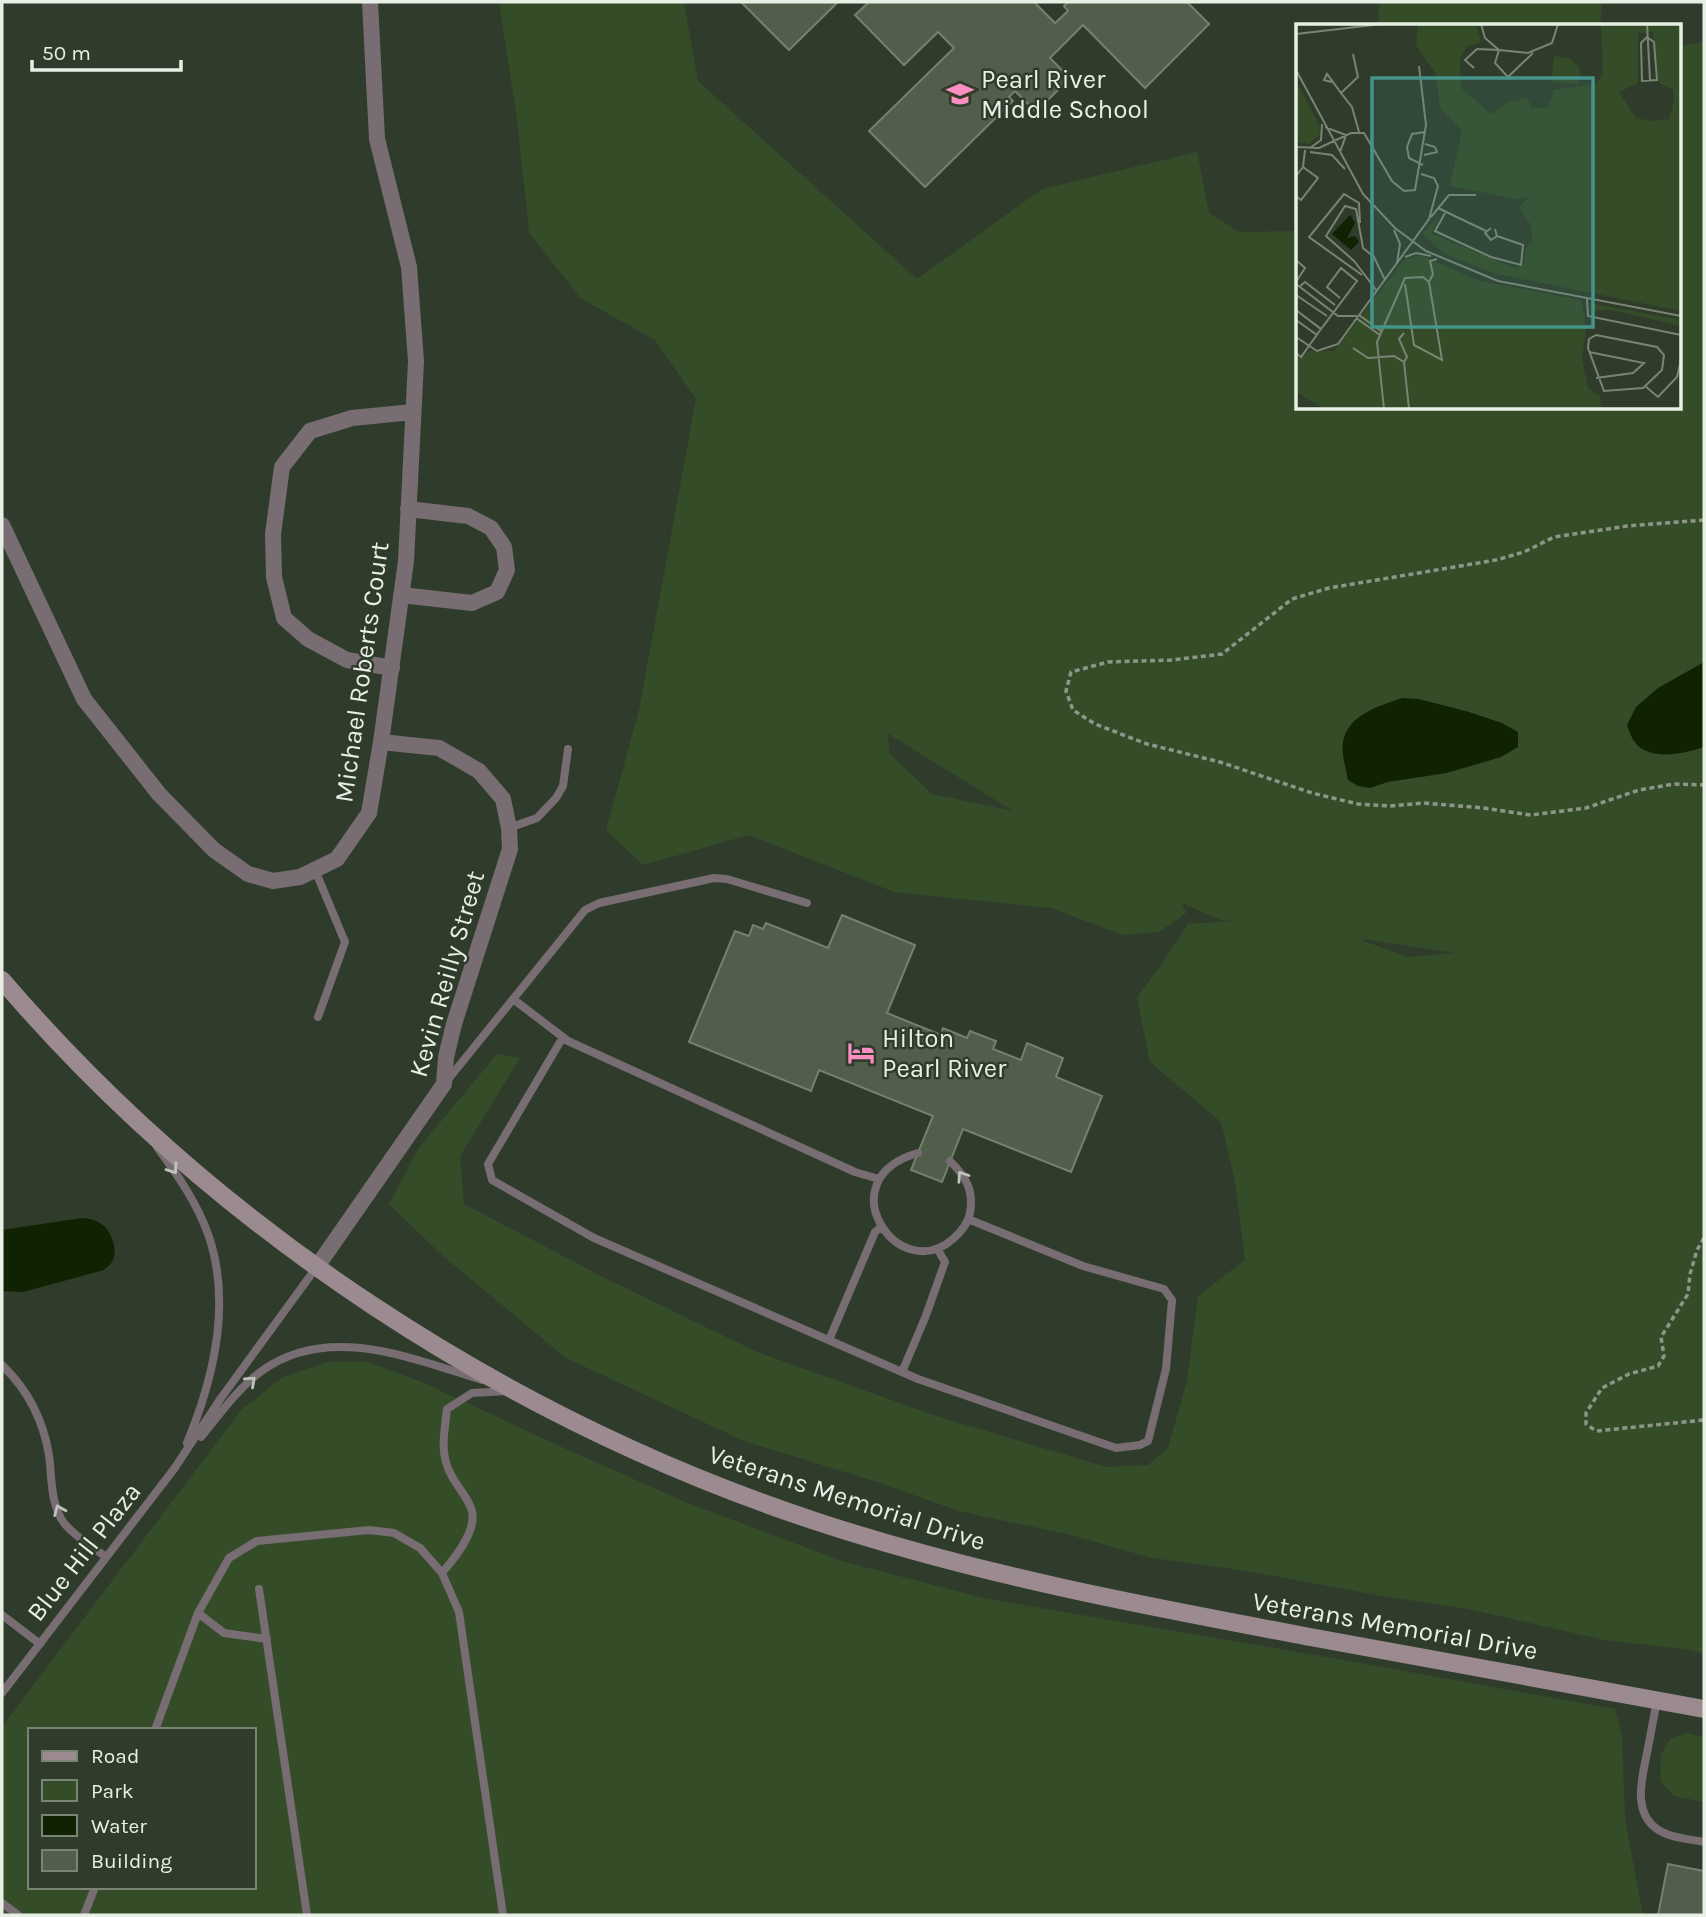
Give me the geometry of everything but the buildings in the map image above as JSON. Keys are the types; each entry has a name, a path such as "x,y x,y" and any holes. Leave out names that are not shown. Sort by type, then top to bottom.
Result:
{"street":[{"name":"Michael Roberts Court","path":"2,525 84,699 159,794 214,850 248,874 273,881 300,877 337,859 369,813 381,742 405,561 416,361 410,267 377,139 370,2"},
{"path":"392,668 347,660 309,639 284,618 274,577 273,534 282,467 310,431 352,418 414,412"},
{"path":"401,596 472,603 497,593 507,570 504,547 491,528 468,516 408,509"},
{"name":"Kevin Reilly Street","path":"316,1268 444,1084 446,1057 454,1024 510,849 503,799 479,771 439,748 381,742"},
{"name":"Veterans Memorial Drive","path":"2,980 47,1030 132,1114 219,1192 316,1268 419,1335 517,1391 615,1442 714,1485 817,1522 933,1556 1034,1581 1132,1602 1704,1709"}],"lane":[{"path":"509,828 537,818 556,798 563,786 568,749"},
{"path":"315,870 345,942 318,1017"},
{"path":"444,1084 585,910 598,902 714,878 727,879 807,903"},
{"path":"513,999 563,1037 580,1046 855,1172 879,1179"},
{"path":"563,1037 488,1164 492,1180 594,1238 918,1379 1116,1448 1140,1445 1148,1441 1166,1369 1172,1300 1164,1289 1083,1266 968,1219"},
{"name":"Blue Hill Plaza","path":"132,1114 167,1160 197,1209 215,1255 218,1278 218,1325 210,1373 197,1421 174,1469"},
{"path":"918,1153 903,1157 889,1166 879,1179 874,1194 874,1210 881,1227 902,1246 918,1251 938,1250 961,1233 968,1219 972,1203 970,1187 962,1172 950,1161"},
{"path":"829,1340 875,1232 881,1227"},
{"path":"902,1372 945,1262 938,1250"},
{"name":"Blue Hill Plaza","path":"174,1469 221,1398 316,1268"},
{"name":"Blue Hill Plaza","path":"2,1693 174,1469 246,1385 264,1370 282,1360 311,1350 342,1346 382,1352 517,1391"},
{"path":"2,1365 15,1378 38,1415 45,1434 57,1510 71,1529 106,1557"},
{"path":"442,1573 458,1555 471,1528 472,1512 448,1469 443,1448 447,1409 472,1393 517,1391"},
{"path":"156,1728 198,1613 229,1558 257,1541 369,1530 394,1533 420,1548 442,1573 459,1612 503,1915"},
{"path":"259,1589 307,1915"},
{"path":"198,1613 224,1633 267,1639"},
{"path":"2,1615 40,1644"},
{"path":"1657,1700 1640,1793 1642,1806 1652,1825 1659,1831 1704,1842"},
{"path":"84,1915 94,1889"},
{"path":"2,1903 18,1915"}],"path":[{"path":"1704,520 1627,526 1554,537 1524,552 1496,560 1329,588 1292,599 1222,654 1171,660 1108,662 1071,672 1066,691 1073,710 1095,724 1147,744 1220,762 1312,793 1358,804 1390,806 1424,803 1531,815 1586,808 1639,790 1674,784 1704,785"},
{"path":"1704,1238 1697,1250 1690,1274 1688,1294 1661,1337 1664,1356 1658,1366 1629,1374 1602,1388 1586,1413 1586,1424 1596,1431 1704,1420"}],"green space":[{"path":"499,2 684,2 698,81 917,279 1042,189 1197,152 1209,213 1239,232 1296,231 1296,410 1682,410 1682,46 1704,42 1704,1654 1692,1650 1605,1640 1468,1609 1247,1571 1152,1558 1071,1535 959,1511 874,1481 744,1441 566,1358 443,1256 389,1204 418,1149 497,1054 520,1058 460,1156 464,1204 603,1277 757,1352 936,1416 1106,1467 1148,1465 1168,1448 1187,1381 1198,1296 1245,1260 1235,1181 1221,1122 1150,1062 1137,997 1188,924 1232,921 1221,920 1182,903 1186,913 1159,932 1123,935 1051,908 894,892 749,835 643,865 606,830 639,710 696,399 655,340 580,298 529,232 517,119","holes":["887,733 1013,811 932,794 890,754","1362,939 1456,953 1408,957"]},
{"path":"1380,2 1602,2 1600,24 1379,24"},
{"path":"328,1362 368,1362 424,1383 685,1502 842,1561 983,1598 1615,1709 1622,1736 1625,1819 1643,1915 2,1915 2,1727 241,1410 283,1377"},
{"path":"1686,1733 1704,1737 1704,1802 1674,1796 1660,1781 1661,1755 1670,1739"}],"water":[{"path":"1704,662 1704,747 1667,754 1648,752 1640,748 1627,725 1636,707 1658,688"},
{"path":"1403,698 1419,699 1502,723 1518,732 1518,747 1501,757 1447,773 1388,782 1370,788 1358,786 1348,780 1343,751 1346,732 1351,724 1367,712"},
{"path":"82,1218 94,1220 110,1233 115,1249 114,1258 104,1270 23,1292 2,1291 2,1230"}],"place":[{"name":"Pearl River Middle School","path":"960,94"},
{"name":"Hilton Pearl River","path":"861,1053"}]}
